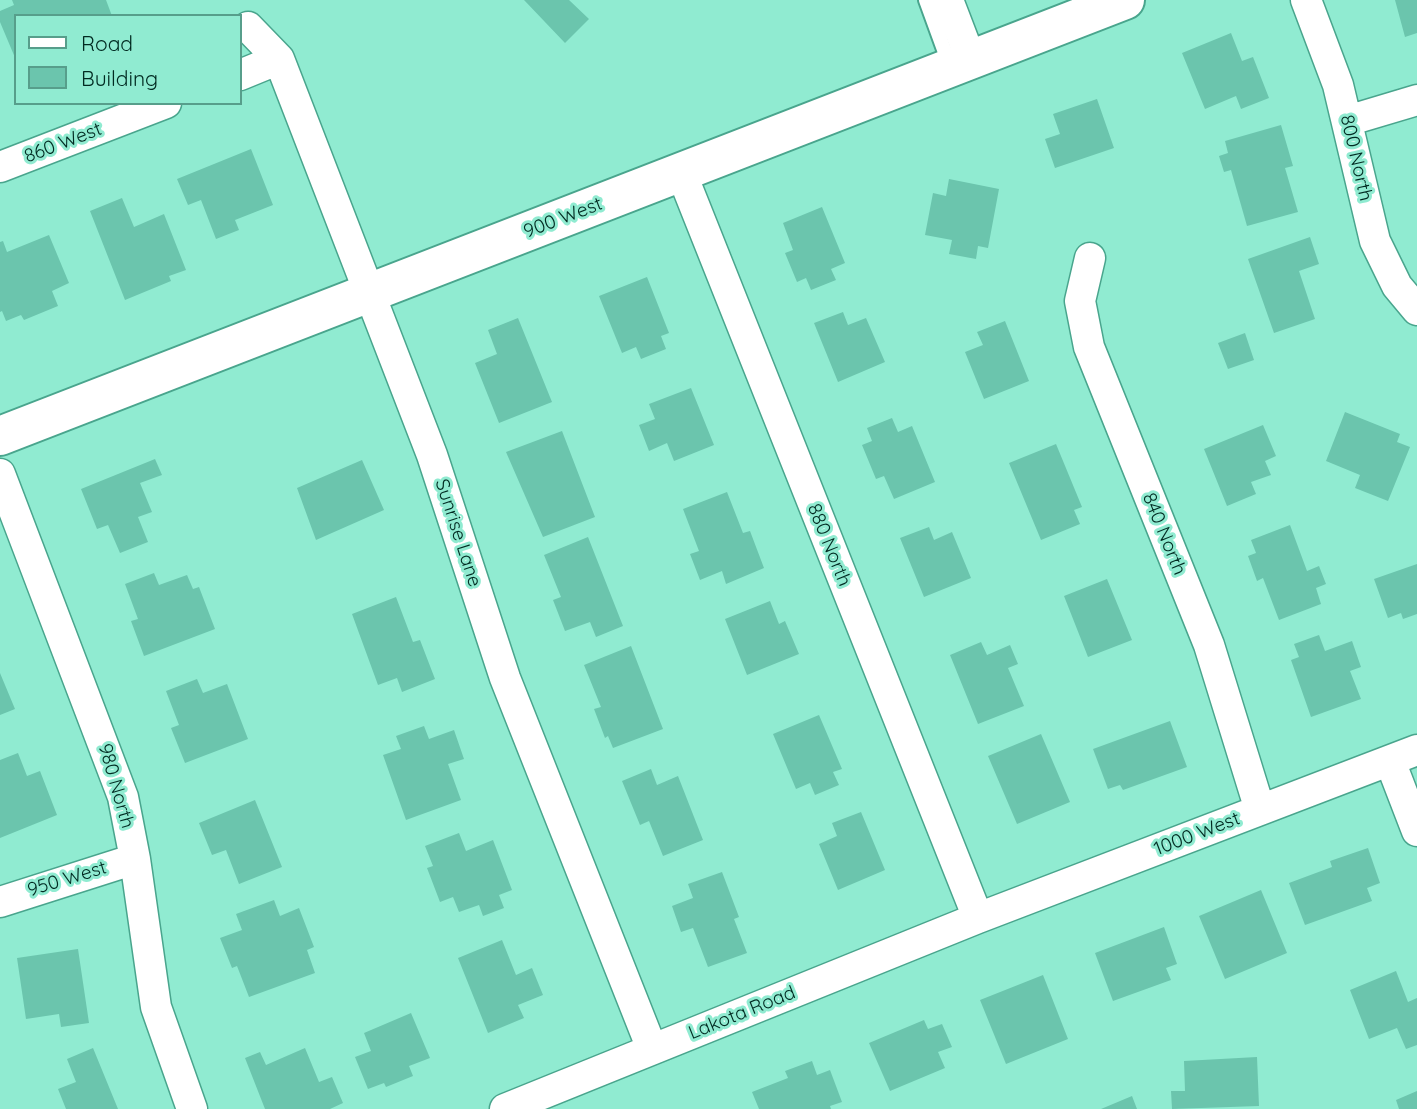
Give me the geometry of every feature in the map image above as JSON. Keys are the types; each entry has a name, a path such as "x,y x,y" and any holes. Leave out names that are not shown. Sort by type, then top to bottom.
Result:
{"street":[{"path":"948,0 961,64"},
{"name":"900 West","path":"0,436 1125,0"},
{"name":"800 North","path":"1306,0 1339,85 1375,241 1397,286 1417,310"},
{"name":"Sunrise Lane","path":"248,27 279,60 432,455 505,678 652,1049"},
{"path":"242,74 279,60"},
{"path":"1347,121 1417,100"},
{"name":"860 West","path":"0,167 161,105"},
{"name":"880 North","path":"681,172 978,918"},
{"name":"840 North","path":"1090,258 1080,301 1089,347 1209,645 1260,810"},
{"name":"980 North","path":"0,474 119,785 135,859 156,1007 192,1109"},
{"name":"1000 West","path":"978,918 1417,750"},
{"path":"1390,761 1417,831"},
{"name":"950 West","path":"0,902 135,859"},
{"name":"Lakota Road","path":"506,1109 978,918"}],"lane":[{"path":"926,0 961,64"}],"building":[{"path":"12,0 106,0 111,14 14,14 14,55 0,22 0,11 14,5"},
{"path":"524,0 569,0 589,19 565,43"},
{"path":"1395,0 1417,0 1417,33 1405,37"},
{"path":"1231,33 1242,61 1253,57 1269,98 1241,109 1236,96 1205,109 1182,53"},
{"path":"1097,99 1114,148 1055,168 1045,139 1060,134 1053,114"},
{"path":"1281,125 1293,166 1285,168 1298,212 1247,226 1231,170 1224,172 1219,156 1228,153 1225,141"},
{"path":"251,149 273,205 235,220 239,230 216,239 201,200 188,205 177,179"},
{"path":"949,179 999,189 988,248 978,246 976,259 949,254 952,240 925,235 933,193 946,196"},
{"path":"122,198 134,227 164,214 186,270 169,276 171,281 125,300 90,211"},
{"path":"822,207 845,263 831,269 836,280 811,290 806,278 797,282 785,253 793,250 783,223"},
{"path":"49,235 69,283 52,291 58,306 24,320 21,315 6,321 2,311 0,312 0,242 3,241 7,252"},
{"path":"1310,237 1319,264 1299,271 1315,319 1274,333 1248,259"},
{"path":"647,277 669,333 661,336 666,349 641,359 636,347 622,353 599,296"},
{"path":"843,312 848,325 866,318 885,362 838,382 814,323"},
{"path":"518,318 552,402 499,423 475,363 497,354 488,330"},
{"path":"1005,321 1029,381 984,399 965,352 983,345 977,332"},
{"path":"1245,333 1254,360 1228,369 1218,343"},
{"path":"691,388 714,445 674,461 667,443 649,451 639,425 655,419 649,404"},
{"path":"1345,412 1400,434 1397,442 1410,447 1388,501 1355,488 1360,475 1326,461"},
{"path":"892,418 898,432 912,426 935,482 894,499 884,476 876,479 862,445 872,441 867,428"},
{"path":"1263,425 1276,456 1265,461 1271,475 1251,482 1256,494 1227,506 1204,449"},
{"path":"562,431 595,517 543,537 506,452"},
{"path":"1056,444 1082,507 1074,510 1080,524 1041,540 1009,463"},
{"path":"155,459 162,475 140,483 152,512 138,517 148,542 120,553 108,525 97,529 81,489"},
{"path":"362,460 384,510 316,540 297,488"},
{"path":"727,492 743,533 750,531 764,568 726,584 722,571 700,580 690,554 699,551 683,509"},
{"path":"1290,525 1307,571 1319,566 1326,584 1316,588 1321,604 1279,620 1263,578 1257,581 1248,556 1256,553 1251,540"},
{"path":"929,527 934,540 952,532 971,578 924,597 900,538"},
{"path":"588,537 623,626 596,637 590,622 565,631 553,600 561,597 544,555"},
{"path":"1417,564 1417,614 1403,619 1401,613 1388,618 1374,579"},
{"path":"154,573 159,585 187,575 193,589 199,587 215,629 144,656 131,621 138,619 125,584"},
{"path":"1107,579 1132,640 1088,657 1064,596"},
{"path":"396,597 413,642 420,640 435,679 402,692 397,678 378,685 352,614"},
{"path":"770,601 779,624 785,621 799,654 747,675 725,619"},
{"path":"1319,635 1325,651 1352,641 1361,667 1350,671 1361,699 1311,717 1291,660 1299,657 1294,644"},
{"path":"981,642 987,655 1010,645 1018,664 1008,668 1024,706 978,724 950,655"},
{"path":"631,646 663,729 613,748 608,736 605,738 594,709 601,707 584,665"},
{"path":"0,673 15,709 0,715"},
{"path":"197,679 203,693 227,684 248,739 185,763 171,728 179,725 166,691"},
{"path":"819,715 842,769 833,772 839,785 815,795 810,783 796,789 773,734"},
{"path":"1170,721 1187,767 1123,790 1120,785 1108,789 1093,749"},
{"path":"424,726 429,739 454,730 464,759 448,764 461,800 406,820 383,755 401,749 396,736"},
{"path":"1041,734 1070,802 1017,824 988,756"},
{"path":"18,753 27,776 40,771 57,815 0,838 0,760"},
{"path":"651,769 657,785 678,776 703,840 663,856 649,821 640,825 622,781"},
{"path":"255,800 282,867 239,884 226,850 212,855 199,823"},
{"path":"861,812 885,870 838,890 819,844 837,836 832,823"},
{"path":"459,833 466,851 493,840 512,890 499,895 504,908 483,916 479,905 459,912 453,897 440,902 427,868 433,866 425,846"},
{"path":"1368,848 1380,883 1367,888 1372,901 1305,925 1289,883 1332,867 1330,861"},
{"path":"722,872 739,917 734,919 747,953 708,967 693,928 681,932 672,906 693,898 688,884"},
{"path":"1261,890 1287,953 1225,979 1199,916"},
{"path":"274,900 280,916 299,908 314,947 307,950 315,973 249,997 237,966 232,968 220,938 242,930 236,914"},
{"path":"1164,927 1177,964 1166,968 1171,980 1113,1001 1095,953"},
{"path":"502,940 516,975 532,968 543,995 518,1005 524,1018 488,1033 458,958"},
{"path":"78,949 89,1023 61,1027 59,1014 26,1019 17,958"},
{"path":"1396,971 1408,1002 1417,998 1417,1045 1406,1049 1397,1028 1369,1039 1350,990"},
{"path":"1043,975 1068,1039 1006,1064 980,1000"},
{"path":"411,1013 430,1058 409,1066 413,1076 386,1087 384,1083 368,1089 355,1057 371,1051 364,1033"},
{"path":"924,1020 928,1029 942,1024 952,1047 938,1052 945,1068 890,1091 869,1043"},
{"path":"93,1048 118,1109 66,1109 58,1089 76,1082 67,1059"},
{"path":"305,1048 319,1082 332,1077 343,1103 330,1109 265,1109 245,1058 260,1052 266,1065"},
{"path":"1257,1057 1259,1106 1172,1109 1171,1091 1185,1091 1184,1061"},
{"path":"812,1061 817,1075 830,1070 842,1102 830,1106 831,1109 759,1109 752,1092 788,1078 785,1071"},
{"path":"1417,1091 1417,1109 1399,1109 1396,1100"},
{"path":"1132,1096 1137,1109 1101,1109"}]}
